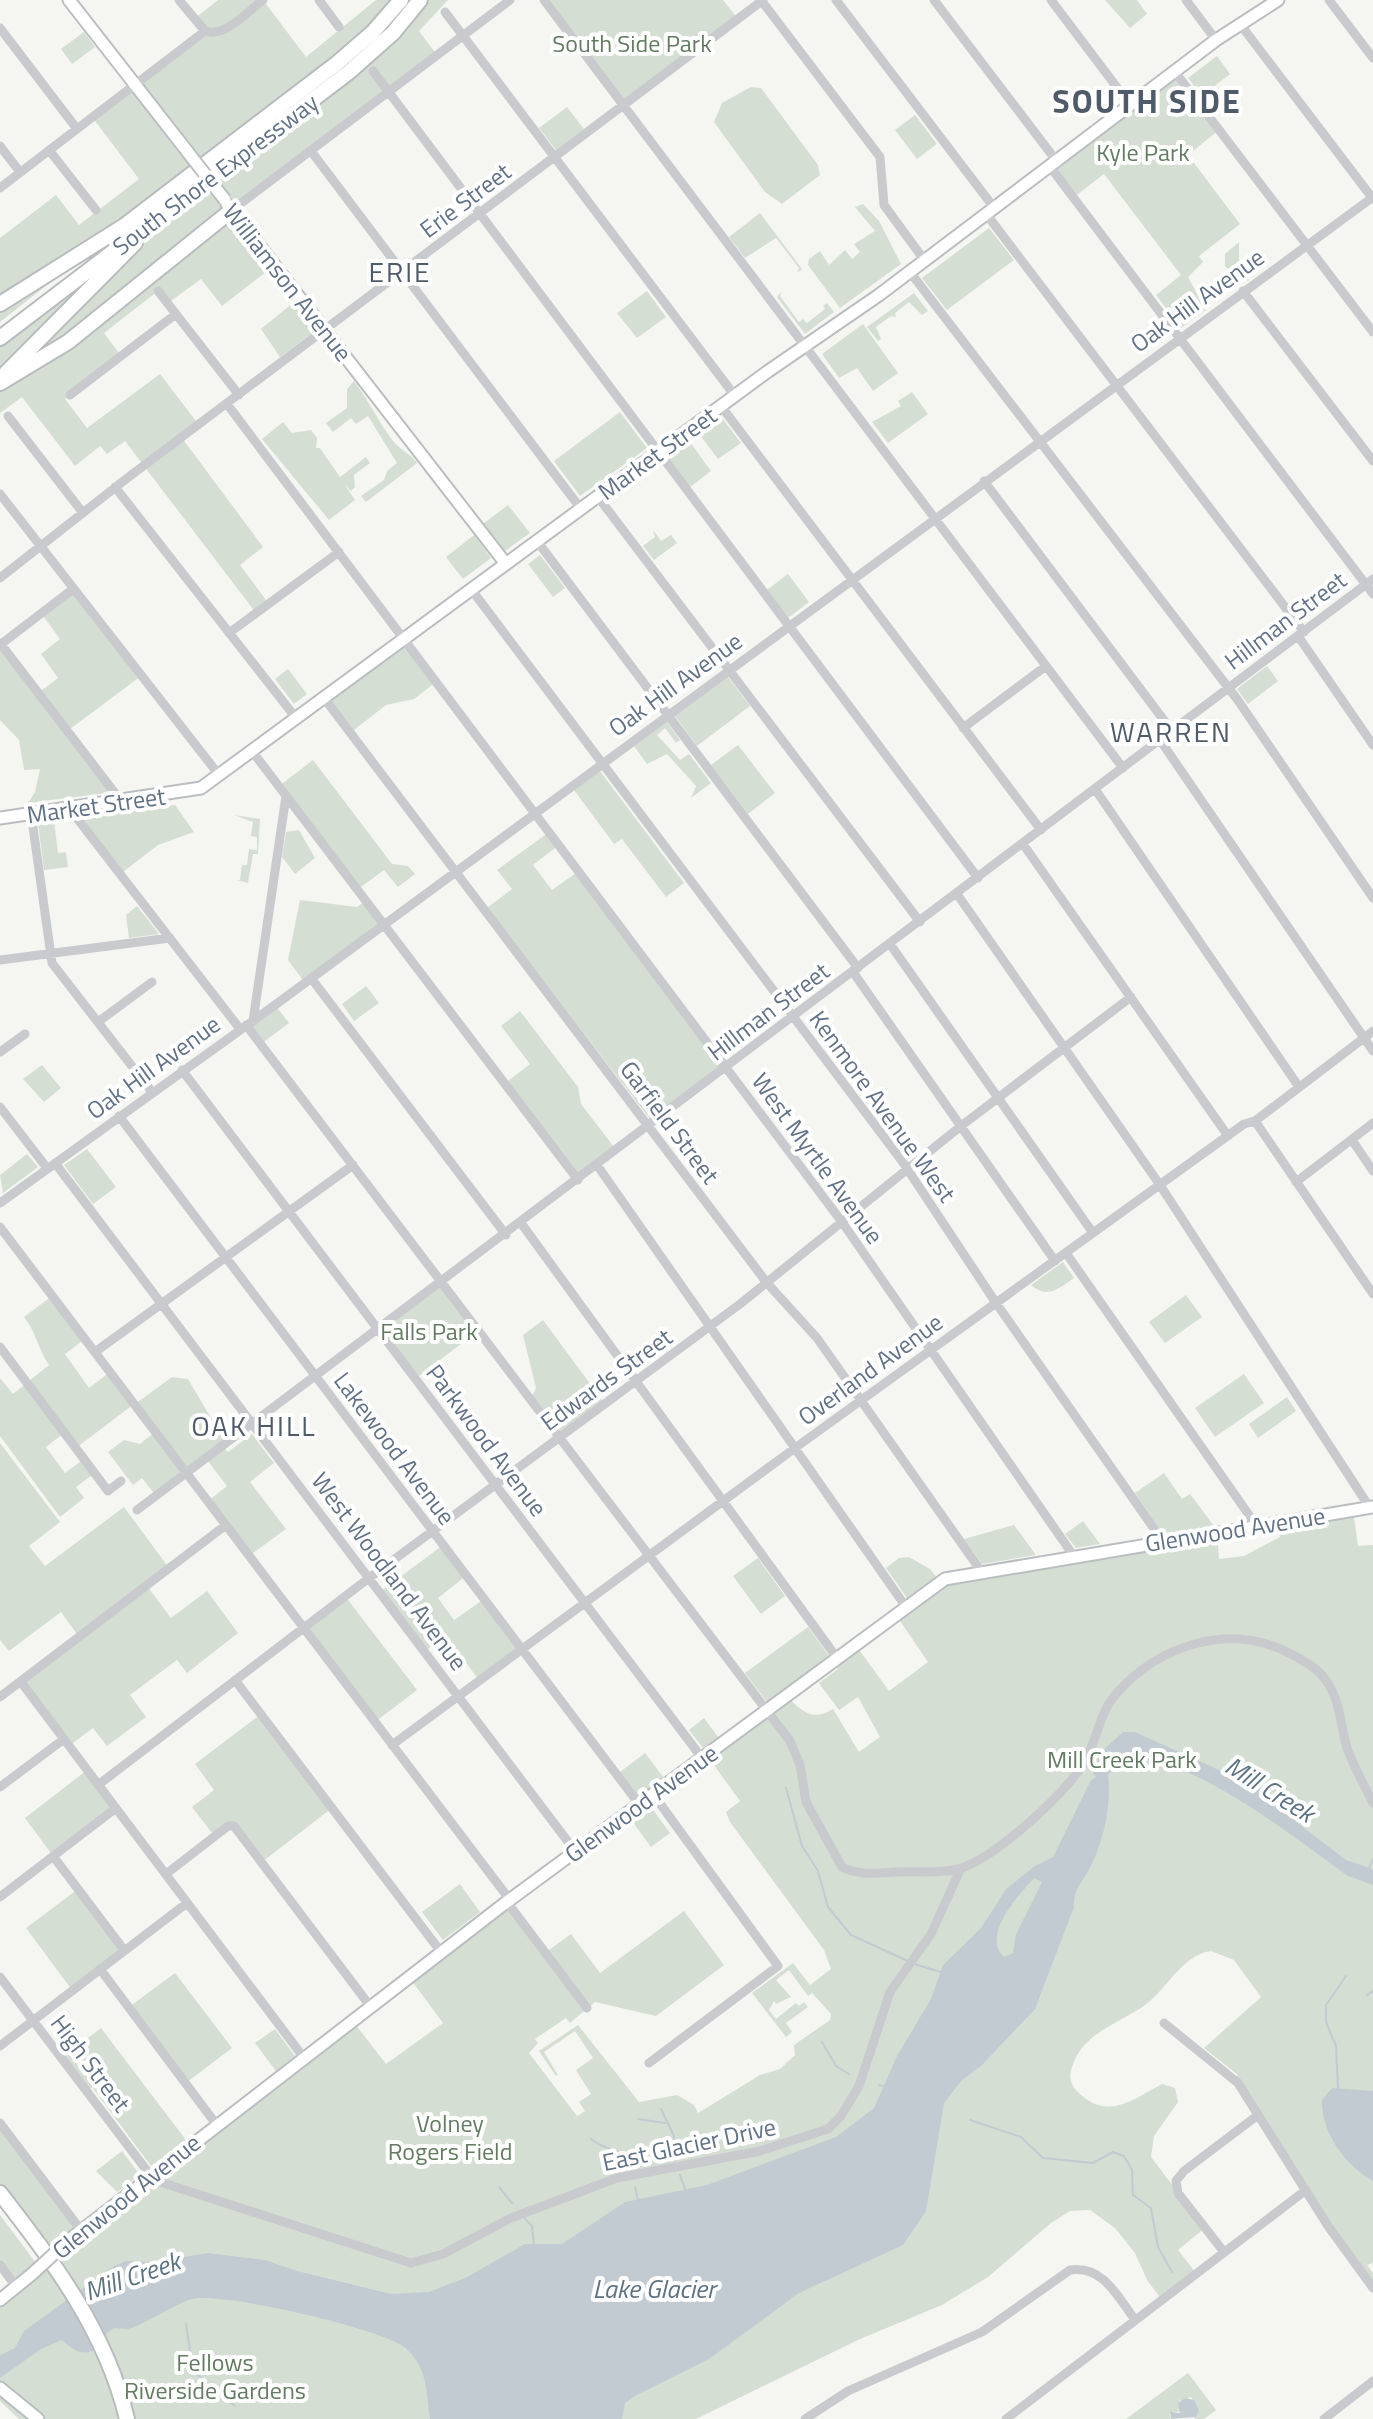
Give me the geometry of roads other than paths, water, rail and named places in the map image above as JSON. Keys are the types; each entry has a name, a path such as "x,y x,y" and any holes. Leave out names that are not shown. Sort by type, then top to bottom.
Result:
{"highway":[{"name":"South Shore Expressway","path":"0,304 97,246 336,64 373,32 401,0"},
{"name":"South Shore Expressway","path":"0,338 349,72 393,33 420,0"},
{"path":"0,381 33,365 98,319 228,205"},
{"path":"0,381 163,213"},
{"path":"0,2193 62,2276 106,2350 127,2419"}],"main road":[{"name":"Williamson Avenue","path":"69,0 506,564"},
{"name":"Market Street","path":"0,818 196,791 721,406 925,261 1216,40 1278,0"},
{"name":"Glenwood Avenue","path":"0,2300 80,2229 370,2006 945,1579 1372,1507"},
{"path":"0,2388 38,2419"}],"street":[{"path":"179,0 205,31 215,34 263,0"},
{"path":"319,0 339,27"},
{"path":"228,205 311,151 510,0"},
{"path":"544,0 1123,768"},
{"path":"762,0 880,157 884,205 925,261"},
{"name":"Erie Street","path":"0,578 115,487 762,0"},
{"path":"836,0 1301,634 1373,745"},
{"path":"934,0 1180,338 1370,582 1373,594"},
{"path":"1051,0 1131,106"},
{"path":"1186,0 1216,40"},
{"path":"1329,0 1373,58"},
{"path":"445,12 735,396"},
{"path":"1240,24 1373,197"},
{"path":"0,28 77,129"},
{"path":"0,188 205,31"},
{"path":"373,71 978,878"},
{"path":"1175,72 1373,332"},
{"path":"0,146 20,172"},
{"path":"49,150 96,210"},
{"path":"311,151 581,509"},
{"name":"Oak Hill Avenue","path":"0,1203 1373,197"},
{"path":"910,272 1229,688 1373,898"},
{"path":"158,291 239,395"},
{"path":"1243,291 1373,461"},
{"path":"70,395 176,314"},
{"name":"West Myrtle Avenue","path":"227,404 842,1222 1073,1555"},
{"path":"721,406 1041,830"},
{"path":"8,416 83,513"},
{"path":"984,481 1172,731"},
{"path":"115,487 296,718"},
{"path":"0,494 219,775"},
{"path":"598,497 920,922"},
{"path":"537,541 856,970 1055,1261"},
{"path":"229,633 339,552"},
{"name":"Hillman Street","path":"137,1510 317,1378 1370,582"},
{"path":"73,589 0,644 121,801"},
{"name":"Kenmore Avenue West","path":"471,589 907,1169 996,1303 1162,1540"},
{"path":"963,728 1046,666"},
{"name":"Garfield Street","path":"324,698 767,1283 817,1338 981,1571"},
{"path":"1160,740 1373,1051"},
{"path":"252,751 578,1180"},
{"path":"1095,789 1299,1087"},
{"path":"246,1025 286,796"},
{"path":"69,808 170,938 246,1025 767,1710 794,1747 806,1802 842,1867 868,1873 961,1868 993,1848 1062,1793 1087,1759 1110,1703 1133,1679 1171,1654 1208,1640 1244,1637 1283,1650 1315,1668 1328,1683 1340,1712 1347,1747 1373,1803"},
{"path":"31,813 48,954 152,1092"},
{"path":"1023,844 1228,1136"},
{"path":"957,894 1160,1185 1372,1507"},
{"path":"0,960 170,938"},
{"path":"890,944 1093,1233"},
{"path":"311,978 506,1235"},
{"path":"98,1022 152,982"},
{"name":"Edwards Street","path":"98,1785 369,1578 710,1327 961,1126 1131,997"},
{"name":"Overland Avenue","path":"392,1745 795,1448 1228,1136 1255,1121 1373,1031"},
{"path":"0,1052 25,1034"},
{"name":"Parkwood Avenue","path":"182,1070 702,1758"},
{"name":"West Woodland Avenue","path":"0,1107 162,1304 575,1851"},
{"name":"Lakewood Avenue","path":"119,1116 639,1804"},
{"path":"1255,1121 1373,1294"},
{"path":"1296,1182 1373,1123"},
{"path":"1352,1140 1373,1171"},
{"path":"95,1352 353,1165"},
{"path":"597,1165 906,1607"},
{"path":"521,1223 837,1658"},
{"path":"0,1227 587,2008"},
{"path":"1066,1253 1256,1525"},
{"path":"0,1347 108,1491 121,1481"},
{"path":"1,1694 21,1682 226,1525"},
{"path":"235,1680 441,1952"},
{"path":"21,1682 304,2058"},
{"path":"0,1787 64,1739"},
{"path":"649,2063 778,1966 653,1794"},
{"path":"0,1897 116,1808"},
{"path":"166,1874 232,1826 370,2006"},
{"path":"53,1856 124,1950"},
{"name":"East Glacier Drive","path":"150,2174 154,2180 183,2192 307,2227 395,2260 420,2262 511,2218 604,2183 640,2172 774,2147 828,2129 841,2116 859,2086 888,1997 924,1946 961,1868"},
{"path":"0,2046 187,1903"},
{"path":"100,1969 216,2124"},
{"name":"High Street","path":"0,1977 150,2174"},
{"path":"1164,2023 1230,2075 1373,2288"},
{"path":"1224,2252 1178,2193 1176,2181 1184,2171 1258,2115"},
{"path":"0,2123 80,2229"},
{"path":"1006,2419 1306,2190"},
{"path":"0,2265 17,2288"},
{"path":"805,2419 848,2391 982,2332 1070,2270 1088,2270 1099,2275 1135,2320"},
{"path":"1324,2419 1373,2381"}],"water":[{"name":"Lake Glacier","path":"1123,1732 1135,1732 1265,1791 1304,1828 1346,1860 1373,1869 1373,1885 1348,1876 1269,1819 1202,1779 1170,1765 1141,1759 1117,1762 1108,1775 1109,1799 1102,1838 1076,1892 1074,1907 1035,2009 982,2065 962,2080 944,2103 926,2211 903,2245 799,2293 709,2359 625,2403 622,2419 430,2419 422,2371 404,2347 365,2330 300,2313 209,2298 185,2301 132,2328 114,2328 107,2333 104,2343 92,2351 78,2351 62,2340 41,2349 0,2378 0,2355 15,2348 24,2331 114,2266 126,2261 154,2262 208,2253 265,2260 391,2294 429,2292 467,2277 525,2244 562,2244 625,2202 707,2185 836,2137 874,2108 897,2056 931,1999 943,1965 981,1928 1006,1889 1035,1866 1053,1857 1091,1780 1096,1777 1093,1774 1100,1753","holes":["1034,1878 1042,1882 1016,1934 1013,1953 1004,1957 998,1948 997,1938 1005,1915"]},
{"path":"1332,2088 1373,2091 1373,2181 1354,2167 1331,2136 1322,2100"},
{"path":"1185,2398 1194,2400 1199,2410 1196,2417 1171,2419 1170,2412 1180,2413 1178,2403"}],"waterway":[{"path":"786,1788 802,1846 818,1871 828,1907 851,1935 908,1961"},
{"path":"1369,1868 1373,1859"},
{"path":"914,1964 941,1972"},
{"path":"1338,2088 1336,2046 1326,2022 1326,2005 1346,1976"},
{"path":"1367,1995 1373,1991"},
{"path":"822,2042 836,2066 849,2074"},
{"path":"879,2085 883,2086"},
{"path":"661,2109 674,2136 675,2153"},
{"path":"638,2119 665,2123"},
{"path":"970,2120 1021,2137 1043,2158 1093,2163 1113,2152 1124,2156 1132,2170 1133,2195 1151,2208 1158,2247 1172,2272"},
{"path":"591,2139 619,2152 631,2167"},
{"path":"680,2175 685,2189"},
{"path":"499,2187 512,2203"},
{"path":"635,2187 638,2200"},
{"path":"525,2219 532,2226 534,2244"},
{"path":"186,2324 193,2371 235,2406"}],"district":[{"name":"SOUTH SIDE","path":"1147,101"},
{"name":"ERIE","path":"400,271"},
{"name":"WARREN","path":"1171,731"},
{"name":"OAK HILL","path":"254,1425"}],"park label":[{"name":"South Side Park","path":"632,43"},
{"name":"Kyle Park","path":"1143,152"},
{"name":"Falls Park","path":"429,1331"},
{"name":"Mill Creek Park","path":"1122,1759"},
{"name":"Volney Rogers Field","path":"450,2137"},
{"name":"Fellows Riverside Gardens","path":"215,2376"}],"water label":[{"name":"Mill Creek","path":"1270,1789"},
{"name":"Mill Creek","path":"132,2276"}]}
